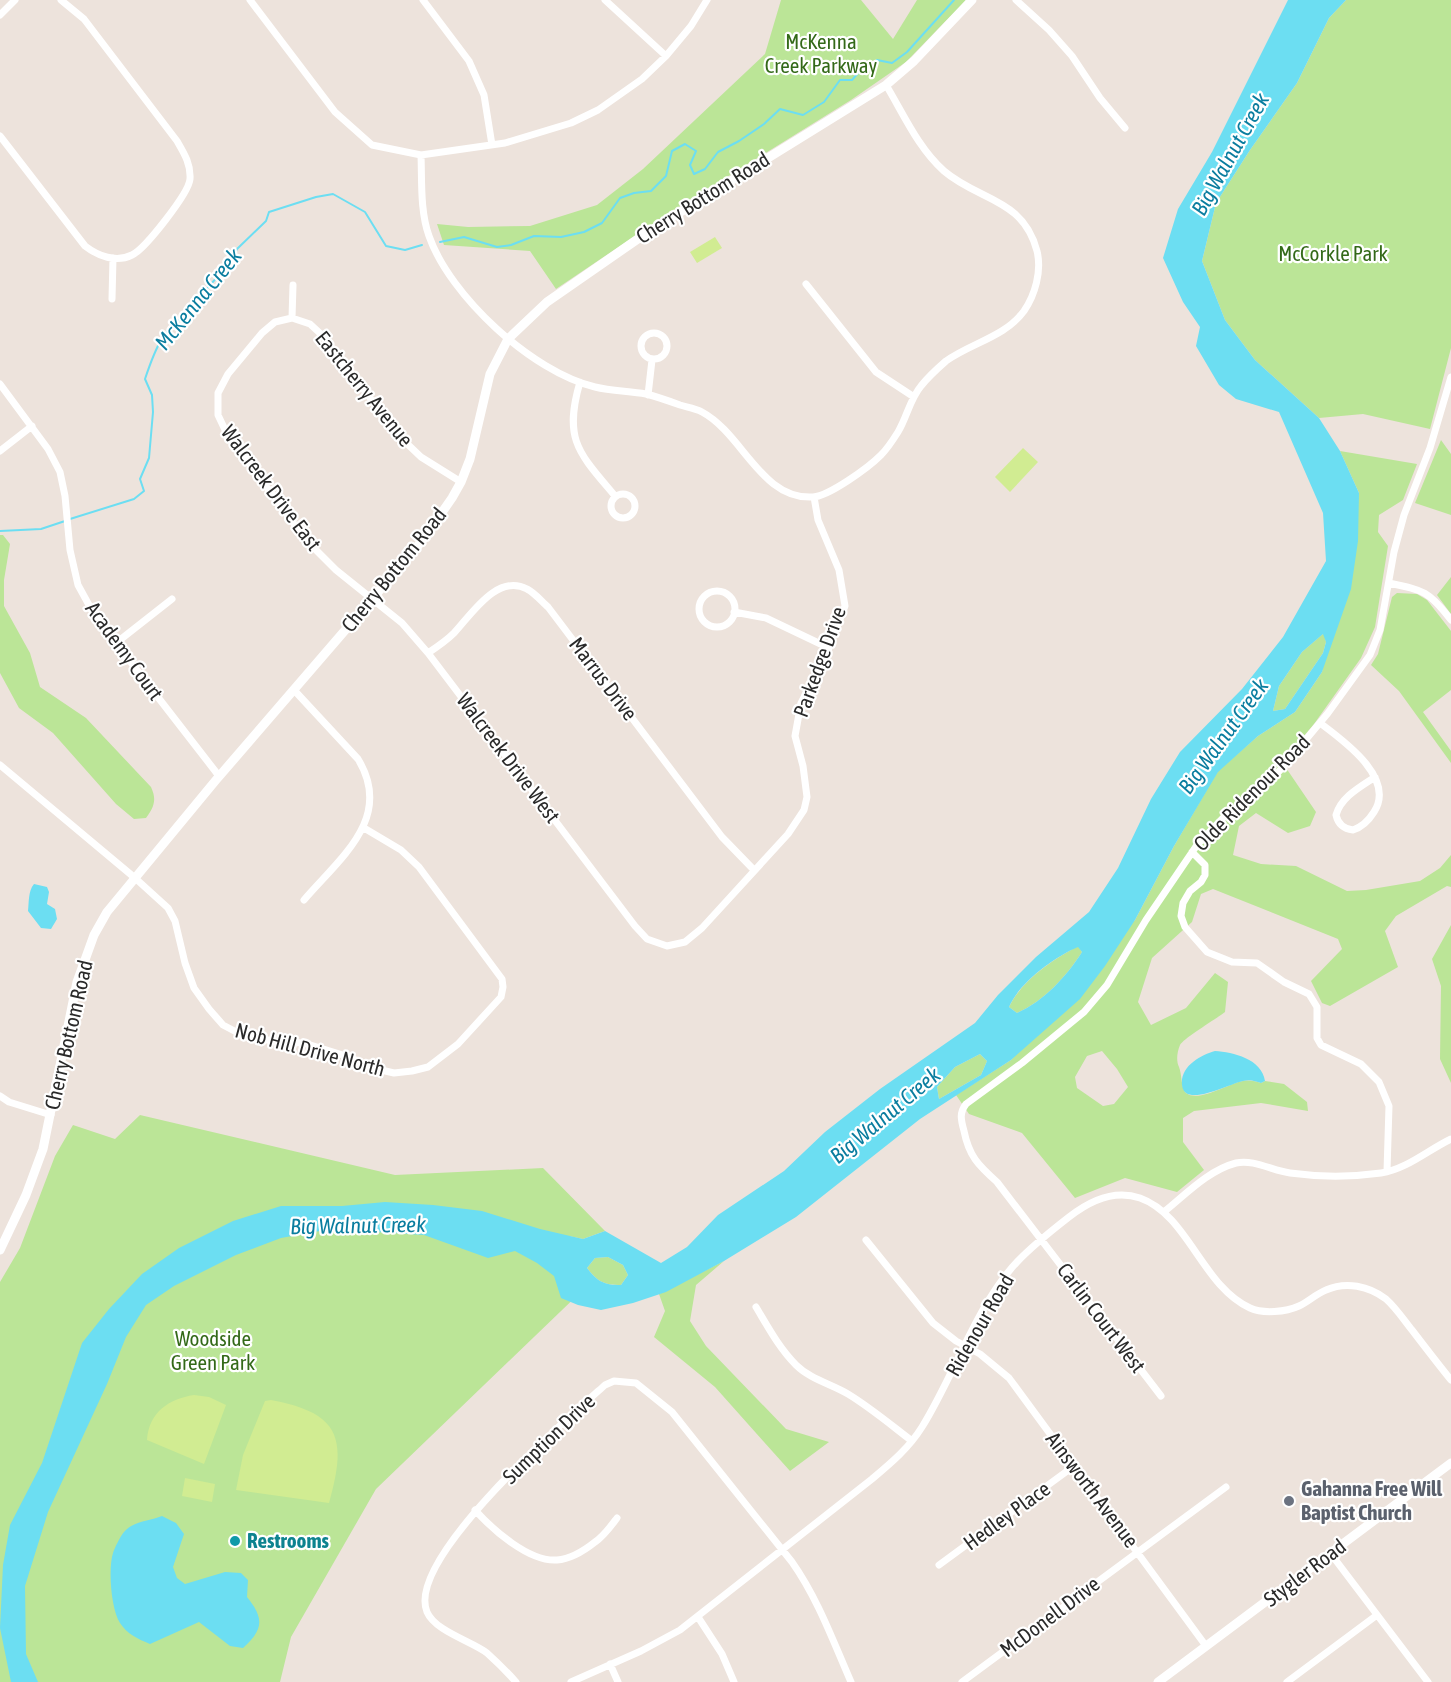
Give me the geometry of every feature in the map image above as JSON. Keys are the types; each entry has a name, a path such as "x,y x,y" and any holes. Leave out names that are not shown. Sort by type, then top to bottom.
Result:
{"main road":[{"name":"Cherry Bottom Road","path":"0,1251 26,1195 43,1149 77,982 94,935 107,912 219,776 422,541 452,498 470,459 489,374 507,339 547,302 628,245 684,208 886,85 914,61 972,0"},
{"name":"Stygler Road","path":"1158,1682 1451,1463"}],"street":[{"path":"0,15 15,0"},
{"path":"0,136 85,246 98,255 113,258 132,255 147,242 174,210 190,181 188,159 177,141 84,19 61,0"},
{"path":"250,0 335,112 372,145 421,155 492,145 554,129 598,110 642,80 666,56 691,26 707,0"},
{"path":"423,0 469,61 484,95 492,145"},
{"path":"605,0 666,56"},
{"path":"1016,0 1049,30 1072,56 1100,98 1125,128"},
{"path":"421,155 423,212 434,249 447,271 476,308 507,339 563,376 595,387 648,395 702,412 736,441 764,476 777,488 794,495 814,497 836,489 881,455 899,431 920,387 946,362 997,334 1020,316 1027,308 1036,284 1039,258 1032,237 1018,216 997,200 955,178 936,162 886,85"},
{"path":"112,299 113,258"},
{"path":"806,284 876,372 914,397"},
{"name":"Eastcherry Avenue","path":"293,285 292,318 310,324 322,336 399,436 422,457 461,482"},
{"name":"Walcreek Drive East","path":"292,318 275,322 262,333 228,374 218,393 218,414 227,434 306,540 336,570 372,599"},
{"path":"658,333 666,340 667,351 662,357 652,360 641,350 641,343 647,335 658,333"},
{"path":"648,395 652,360"},
{"name":"Olde Ridenour Road","path":"968,1149 961,1119 961,1111 966,1104 1022,1063 1084,1012 1107,986 1151,913 1192,852 1224,817 1268,783 1320,723 1370,656 1380,630 1404,515 1430,448 1451,377"},
{"path":"580,382 573,407 573,435 580,451 615,496"},
{"name":"Academy Court","path":"0,384 48,449 60,472 67,512 70,550 78,585 95,616 219,776"},
{"path":"0,451 32,426"},
{"name":"Parkedge Drive","path":"635,926 647,939 667,946 685,942 702,928 788,834 804,810 807,797 795,736 801,704 829,648 845,606 839,570 818,520 814,497"},
{"path":"1389,583 1416,588 1428,593 1451,620"},
{"name":"Marrus Drive","path":"428,653 451,636 483,600 501,587 514,585 528,589 548,607 722,837 754,870"},
{"path":"713,592 720,592 731,598 734,612 729,622 713,627 703,621 699,613 699,606 705,596 713,592"},
{"path":"116,643 172,599"},
{"name":"Walcreek Drive West","path":"372,599 402,622 428,653 635,926"},
{"path":"734,612 766,618 829,648"},
{"path":"294,690 349,748 365,771 370,797 370,808 364,828 304,900"},
{"path":"1320,723 1336,735 1371,769 1375,777 1380,792 1373,814 1365,823 1353,830 1344,828 1336,815 1341,803 1375,777"},
{"name":"Nob Hill Drive North","path":"0,765 168,908 175,921 185,963 194,988 223,1025 242,1035 278,1042 304,1043 394,1073 428,1067 458,1044 501,997 503,987 499,974 419,867 401,850 364,828"},
{"path":"1192,852 1205,866 1205,875 1190,891 1183,903 1181,916 1185,927 1207,952 1232,962 1257,963 1284,982 1308,994 1317,1007 1317,1038 1321,1045 1360,1064 1379,1082 1389,1106 1387,1171"},
{"path":"0,1096 9,1102 51,1115"},
{"path":"1164,1211 1209,1175 1238,1162 1271,1167 1287,1173 1333,1176 1387,1171 1413,1162 1451,1139"},
{"name":"Carlin Court West","path":"968,1149 975,1161 996,1182 1041,1239 1161,1396"},
{"name":"Ridenour Road","path":"571,1682 641,1651 680,1630 903,1452 912,1442 936,1403 995,1291 1016,1263 1041,1239 1083,1206 1110,1196 1139,1197 1164,1211 1225,1292 1240,1304 1254,1310 1276,1311 1299,1306 1327,1289 1341,1285 1372,1290 1386,1299 1396,1310 1451,1380"},
{"name":"Ainsworth Avenue","path":"866,1240 933,1323 980,1354 1009,1378 1206,1646"},
{"path":"756,1307 776,1341 797,1366 855,1398 912,1442"},
{"name":"Sumption Drive","path":"516,1682 487,1653 445,1630 432,1619 427,1612 426,1590 452,1542 475,1510 605,1385 614,1381 636,1383 672,1412 783,1550"},
{"name":"Hedley Place","path":"939,1565 1074,1466"},
{"name":"McDonell Drive","path":"962,1682 1226,1487"},
{"path":"475,1510 485,1522 508,1541 541,1558 557,1560 573,1555 597,1541 617,1518"},
{"path":"783,1550 806,1582 851,1682"},
{"path":"1331,1554 1428,1682"},
{"path":"1287,1682 1377,1615"},
{"path":"698,1617 722,1654 734,1682"},
{"path":"610,1664 618,1682"}],"green space":[{"name":"McKenna Creek Parkway","path":"781,0 861,0 893,39 917,0 966,0 906,62 851,100 669,213 556,289 530,251 444,245 437,224 468,227 530,226 597,205 643,169 765,54"},
{"name":"McCorkle Park","path":"1346,0 1451,0 1451,348 1430,429 1363,414 1319,418 1255,360 1225,320 1202,261 1216,203 1297,83 1329,18"},
{"path":"715,237 722,248 697,263 690,252"},
{"path":"1441,440 1451,454 1451,515 1415,503"},
{"path":"1023,448 1038,462 1010,492 995,477"},
{"path":"1340,451 1417,464 1403,500 1379,515 1378,532 1388,546 1375,627 1361,658 1314,724 1282,762 1316,812 1310,826 1288,833 1256,813 1239,826 1233,855 1261,864 1296,866 1347,891 1420,881 1440,868 1451,855 1451,887 1447,886 1396,916 1385,931 1398,967 1330,1006 1322,1003 1311,981 1342,949 1338,939 1213,889 1201,894 1192,922 1152,958 1138,1002 1151,1025 1186,1008 1215,973 1228,982 1225,1012 1180,1045 1177,1062 1184,1091 1198,1096 1237,1082 1261,1083 1265,1081 1284,1084 1307,1102 1308,1111 1261,1103 1194,1111 1183,1118 1183,1142 1204,1170 1177,1192 1125,1178 1075,1198 1022,1133 969,1114 956,1095 1011,1060 1135,920 1174,846 1218,771 1258,736 1295,712 1322,672 1359,493","holes":["1102,1051 1128,1087 1114,1104 1103,1106 1077,1088 1075,1077 1087,1056"]},
{"path":"0,535 3,535 10,544 4,580 4,606 30,653 40,687 86,718 151,787 154,803 146,818 134,819 116,804 53,733 19,708 0,673"},
{"path":"1451,577 1451,614 1437,595"},
{"path":"1397,593 1417,594 1427,600 1451,631 1451,690 1423,712 1451,751 1451,763 1399,691 1371,665 1378,654 1392,597"},
{"path":"1324,633 1326,642 1323,653 1285,709 1273,711 1279,686 1302,652"},
{"path":"1451,925 1451,1083 1440,1059 1441,986 1432,959"},
{"path":"1078,946 1082,952 1062,979 1045,995 1017,1013 1009,1007 1022,988 1039,972"},
{"path":"980,1054 987,1061 981,1075 939,1099 937,1087 955,1067"},
{"name":"Woodside Green Park","path":"140,1115 395,1175 543,1168 605,1231 583,1239 569,1236 587,1286 376,1489 291,1637 280,1682 0,1682 0,1282 20,1248 55,1156 73,1125 115,1139"},
{"path":"608,1257 623,1265 628,1275 621,1285 602,1282 587,1268 595,1258"},
{"path":"724,1261 696,1285 690,1321 706,1346 786,1429 829,1442 790,1471 715,1387 654,1337 665,1311 659,1294"},
{"path":"194,1395 209,1397 226,1405 204,1464 147,1440 152,1422 162,1408 176,1400"},
{"path":"271,1400 312,1413 325,1421 333,1432 337,1446 337,1462 329,1503 236,1490 243,1455 265,1401"},
{"path":"185,1478 215,1484 212,1502 182,1496"}],"water":[{"name":"Big Walnut Creek","path":"1288,0 1346,0 1329,18 1297,83 1216,203 1202,261 1225,320 1255,360 1319,418 1340,451 1359,493 1358,541 1351,589 1322,672 1295,712 1258,736 1218,772 1174,846 1135,920 1080,999 1011,1060 920,1119 796,1217 724,1261 666,1292 633,1303 601,1310 578,1305 561,1298 554,1276 515,1251 488,1258 424,1235 331,1229 281,1238 236,1255 174,1286 146,1305 126,1337 48,1512 25,1586 26,1654 38,1682 11,1682 0,1628 3,1565 10,1525 42,1463 82,1343 109,1309 142,1274 179,1248 233,1221 281,1206 342,1206 385,1202 482,1211 540,1229 583,1239 605,1231 661,1263 687,1247 718,1215 784,1171 825,1132 880,1089 975,1023 998,995 1036,957 1089,912 1118,868 1151,799 1180,752 1242,689 1283,637 1326,561 1323,513 1279,412 1236,399 1219,385 1196,346 1200,327 1183,302 1163,258 1178,209 1212,152","holes":["1323,634 1326,642 1323,653 1285,709 1273,711 1279,686 1302,652","1078,947 1082,952 1054,987 1036,1002 1017,1013 1009,1007 1029,980 1048,964","980,1054 987,1061 981,1075 939,1099 937,1087 955,1067","608,1257 623,1265 628,1275 621,1285 602,1282 595,1277 587,1268 595,1258"]},
{"path":"34,884 47,887 49,892 47,904 55,909 57,919 51,929 41,928 28,911"},
{"path":"1215,1051 1238,1055 1253,1062 1263,1073 1265,1081 1261,1083 1246,1080 1199,1095 1185,1092 1182,1085 1184,1072 1192,1062"},
{"path":"162,1516 176,1523 184,1534 173,1567 177,1578 185,1584 225,1572 241,1573 248,1580 247,1597 259,1617 259,1623 255,1635 243,1648 230,1646 199,1622 150,1644 129,1633 120,1623 114,1608 111,1589 111,1560 114,1551 128,1528"}],"waterway":[{"name":"McKenna Creek","path":"440,242 464,237 497,247 511,245 534,236 561,237 584,232 602,223 620,198 651,191 666,176 672,151 685,144 696,151 690,165 694,174 705,169 718,152 764,124 780,109 803,115 824,102 840,80 852,80 859,72 877,60 892,63 907,52 954,0"},
{"name":"McKenna Creek","path":"70,519 134,499 144,491 140,479 149,458 153,412 152,395 145,379 157,348 168,330 184,316 194,311 201,295 229,264 237,249 266,221 269,212 333,194 365,212 386,246 405,250 422,245"},
{"name":"McKenna Creek","path":"0,531 41,529 65,521"}],"place":[{"name":"Gahanna Free Will Baptist Church","path":"1289,1501"},
{"name":"Restrooms","path":"235,1541"}]}
